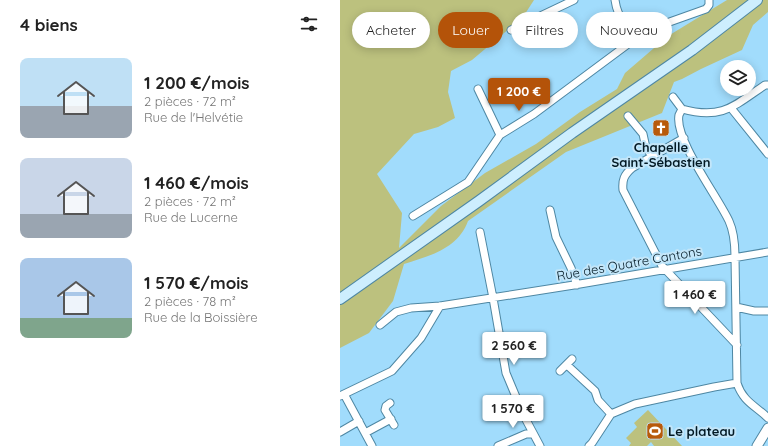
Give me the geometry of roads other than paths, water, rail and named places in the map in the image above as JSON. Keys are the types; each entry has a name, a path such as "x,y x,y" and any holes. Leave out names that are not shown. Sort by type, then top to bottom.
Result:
{"main road":[{"path":"340,298 479,201 572,133 692,50 758,0"}],"street":[{"path":"615,0 618,12"},
{"path":"672,21 706,9 709,5 709,0"},
{"path":"548,12 570,1"},
{"path":"413,216 468,182 500,135 534,114 623,48"},
{"path":"673,96 682,110 697,114 714,114 731,108 765,85 768,85"},
{"path":"478,89 500,135"},
{"path":"731,108 768,154"},
{"path":"682,110 679,115 680,126 689,152 722,206 730,223 733,237 735,257 737,383 742,394 768,418"},
{"path":"628,116 643,134 646,148 652,156"},
{"path":"684,138 652,156 625,174 622,182 623,190 666,270 737,345"},
{"path":"550,210 556,237 571,268 577,285"},
{"path":"480,232 506,373 533,434 540,446"},
{"name":"Rue des Quatre Cantons","path":"380,325 396,312 412,308 440,306 577,285 768,252"},
{"path":"372,446 359,421 342,395 384,375 397,366 421,338 440,306"},
{"path":"736,307 754,311 768,311"},
{"path":"560,371 572,359"},
{"path":"566,365 595,391 598,400 611,414"},
{"path":"589,446 611,414 634,404 737,383"},
{"path":"366,433 392,422 385,410 386,406 390,403"},
{"path":"340,432 359,421"},
{"path":"757,446 766,437 768,428"},
{"path":"498,446 526,434 533,434"}],"place":[{"name":"Chapelle Saint-Sébastien","path":"661,128"},
{"name":"Le plateau","path":"655,431"}]}
